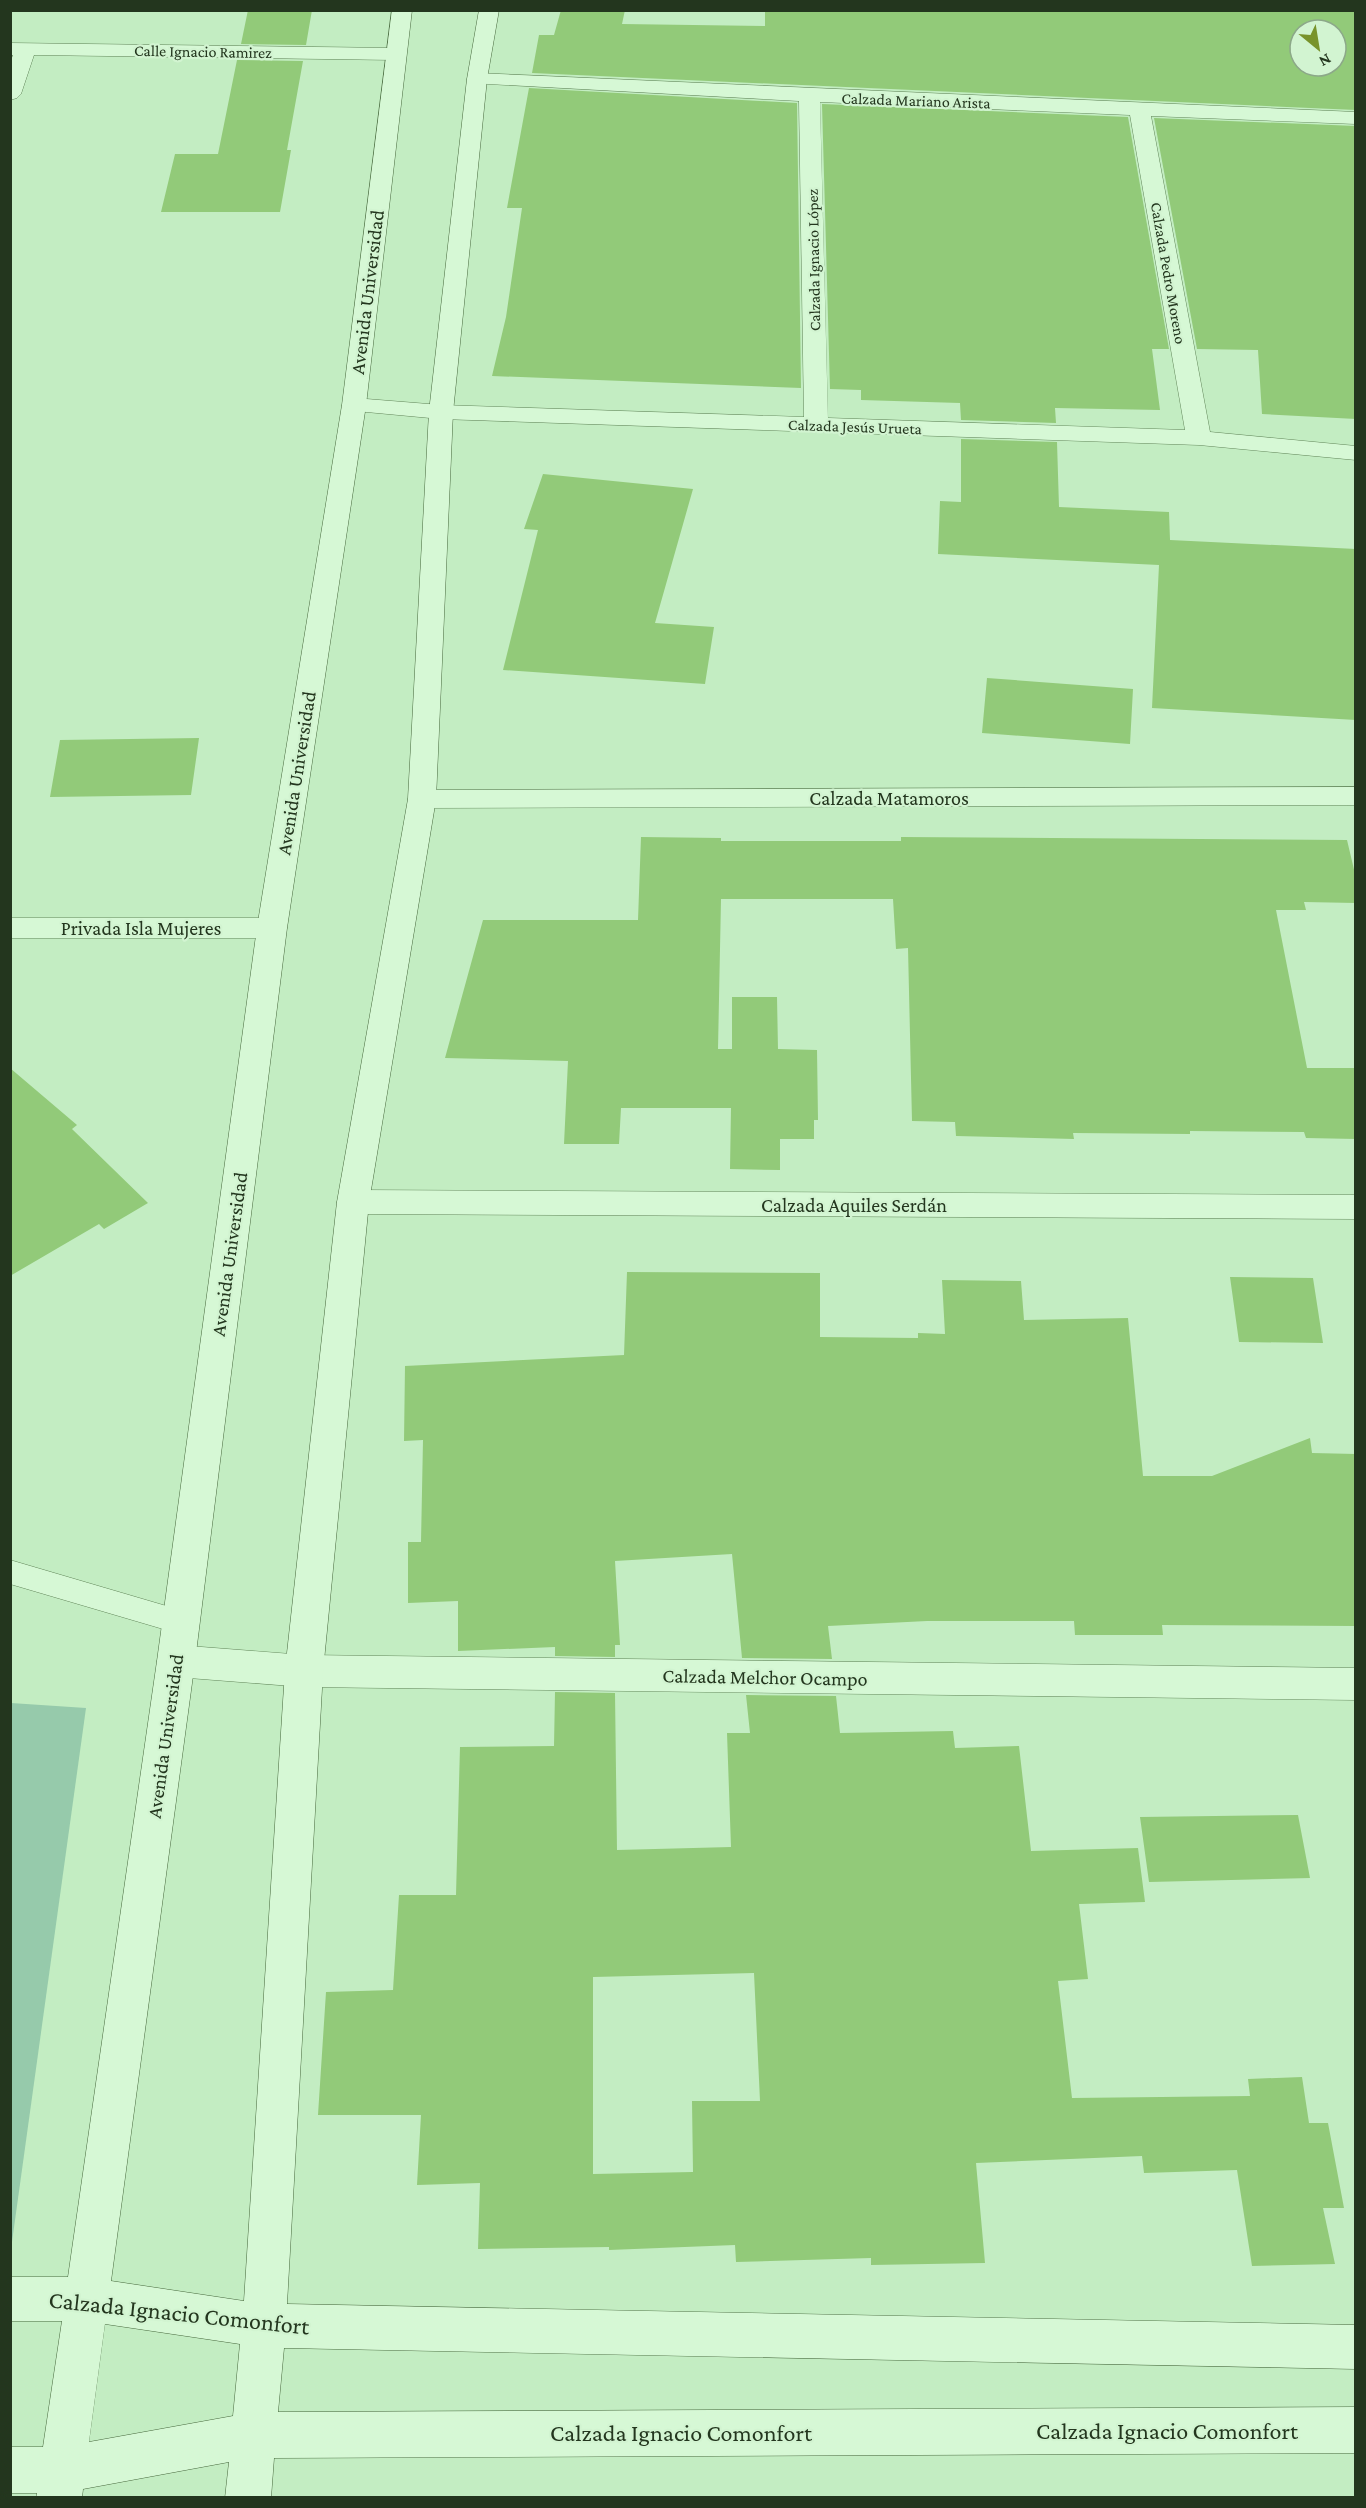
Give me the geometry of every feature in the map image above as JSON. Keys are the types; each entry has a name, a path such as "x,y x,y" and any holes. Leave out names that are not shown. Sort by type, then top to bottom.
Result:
{"main road":[{"name":"Avenida Universidad","path":"60,2484 176,1661 272,928 354,405 402,10"},
{"path":"248,2498 264,2326 304,1671 353,1202 422,799 441,412 477,79 489,10"},
{"name":"Calle Ignacio Ramirez","path":"18,49 395,54"},
{"path":"10,94 18,49"},
{"name":"Calzada Mariano Arista","path":"477,79 810,96 1356,118"},
{"name":"Calzada Ignacio López","path":"810,96 816,424"},
{"name":"Calzada Pedro Moreno","path":"1139,108 1199,438"},
{"name":"Calzada Jesús Urueta","path":"354,405 441,412 1199,438 1356,453"},
{"name":"Calzada Matamoros","path":"422,799 1356,796"},
{"name":"Privada Isla Mujeres","path":"10,927 272,928"},
{"name":"Calzada Aquiles Serdán","path":"353,1202 1356,1208"},
{"name":"Calzada Melchor Ocampo","path":"176,1661 304,1671 1356,1684"},
{"name":"Calzada Ignacio Comonfort","path":"10,2299 85,2299 264,2326 1356,2347"},
{"name":"Calzada Ignacio Comonfort","path":"10,2470 60,2484 255,2435 1356,2430"}],"lane":[{"path":"10,1572 180,1622"}],"green space":[{"path":"10,1703 86,1708 11,2249"}],"building":[{"path":"248,10 312,10 306,45 241,44"},
{"path":"561,10 625,10 622,24 765,26 765,10 1356,10 1356,110 532,73 539,35 554,35"},
{"path":"237,60 303,61 287,150 291,150 280,212 161,212 175,154 218,154"},
{"path":"529,88 797,103 801,388 492,376 506,317 522,208 507,208"},
{"path":"822,104 1128,117 1169,349 1152,349 1160,410 1055,408 1056,423 961,420 960,403 861,400 861,390 830,389"},
{"path":"1154,118 1356,126 1356,419 1262,414 1258,350 1197,349"},
{"path":"961,439 1057,442 1059,507 1169,512 1170,540 1356,549 1356,720 1152,708 1159,565 938,554 940,501 961,502"},
{"path":"543,474 693,489 655,623 714,627 705,684 503,670 538,530 524,529"},
{"path":"987,678 1133,689 1130,744 982,733"},
{"path":"199,738 191,795 50,797 60,740"},
{"path":"641,837 721,838 721,841 901,841 901,837 1347,840 1356,878 1356,903 1304,902 1306,910 1276,910 1307,1068 1356,1068 1356,1139 1306,1138 1304,1132 1190,1131 1190,1134 1073,1133 1074,1139 956,1136 955,1122 912,1121 908,948 896,949 893,899 721,899 718,1049 732,1049 732,997 777,997 778,1049 817,1050 818,1120 814,1120 814,1139 780,1139 780,1170 730,1169 731,1108 621,1108 619,1144 564,1144 568,1061 445,1058 483,920 638,920"},
{"path":"10,1068 77,1125 72,1129 148,1203 104,1229 99,1224 10,1276"},
{"path":"627,1272 820,1273 820,1337 918,1338 918,1333 945,1334 942,1280 1021,1281 1024,1320 1128,1318 1143,1476 1212,1476 1310,1438 1312,1453 1356,1454 1356,1626 1162,1625 1163,1635 1075,1635 1074,1621 927,1621 828,1626 832,1659 742,1658 732,1554 615,1561 620,1645 615,1645 615,1657 555,1656 555,1647 458,1651 458,1601 408,1603 408,1542 421,1542 423,1440 404,1441 405,1366 624,1355"},
{"path":"1230,1277 1313,1278 1323,1343 1239,1342"},
{"path":"555,1692 615,1693 617,1850 731,1847 727,1733 750,1733 746,1695 836,1696 840,1733 953,1731 955,1748 1019,1746 1031,1851 1138,1848 1145,1902 1079,1904 1088,1979 1058,1981 1072,2098 1250,2096 1248,2079 1302,2077 1309,2123 1328,2123 1344,2208 1323,2208 1335,2264 1252,2266 1237,2170 1144,2173 1142,2156 976,2163 985,2263 871,2265 871,2258 736,2262 735,2245 609,2250 609,2247 478,2249 480,2183 417,2185 421,2115 318,2115 326,1992 393,1990 399,1895 456,1895 460,1747 554,1746","holes":["754,1973 760,2101 692,2101 693,2172 593,2174 593,1977"]},
{"path":"1298,1815 1310,1878 1149,1882 1140,1817"}]}
